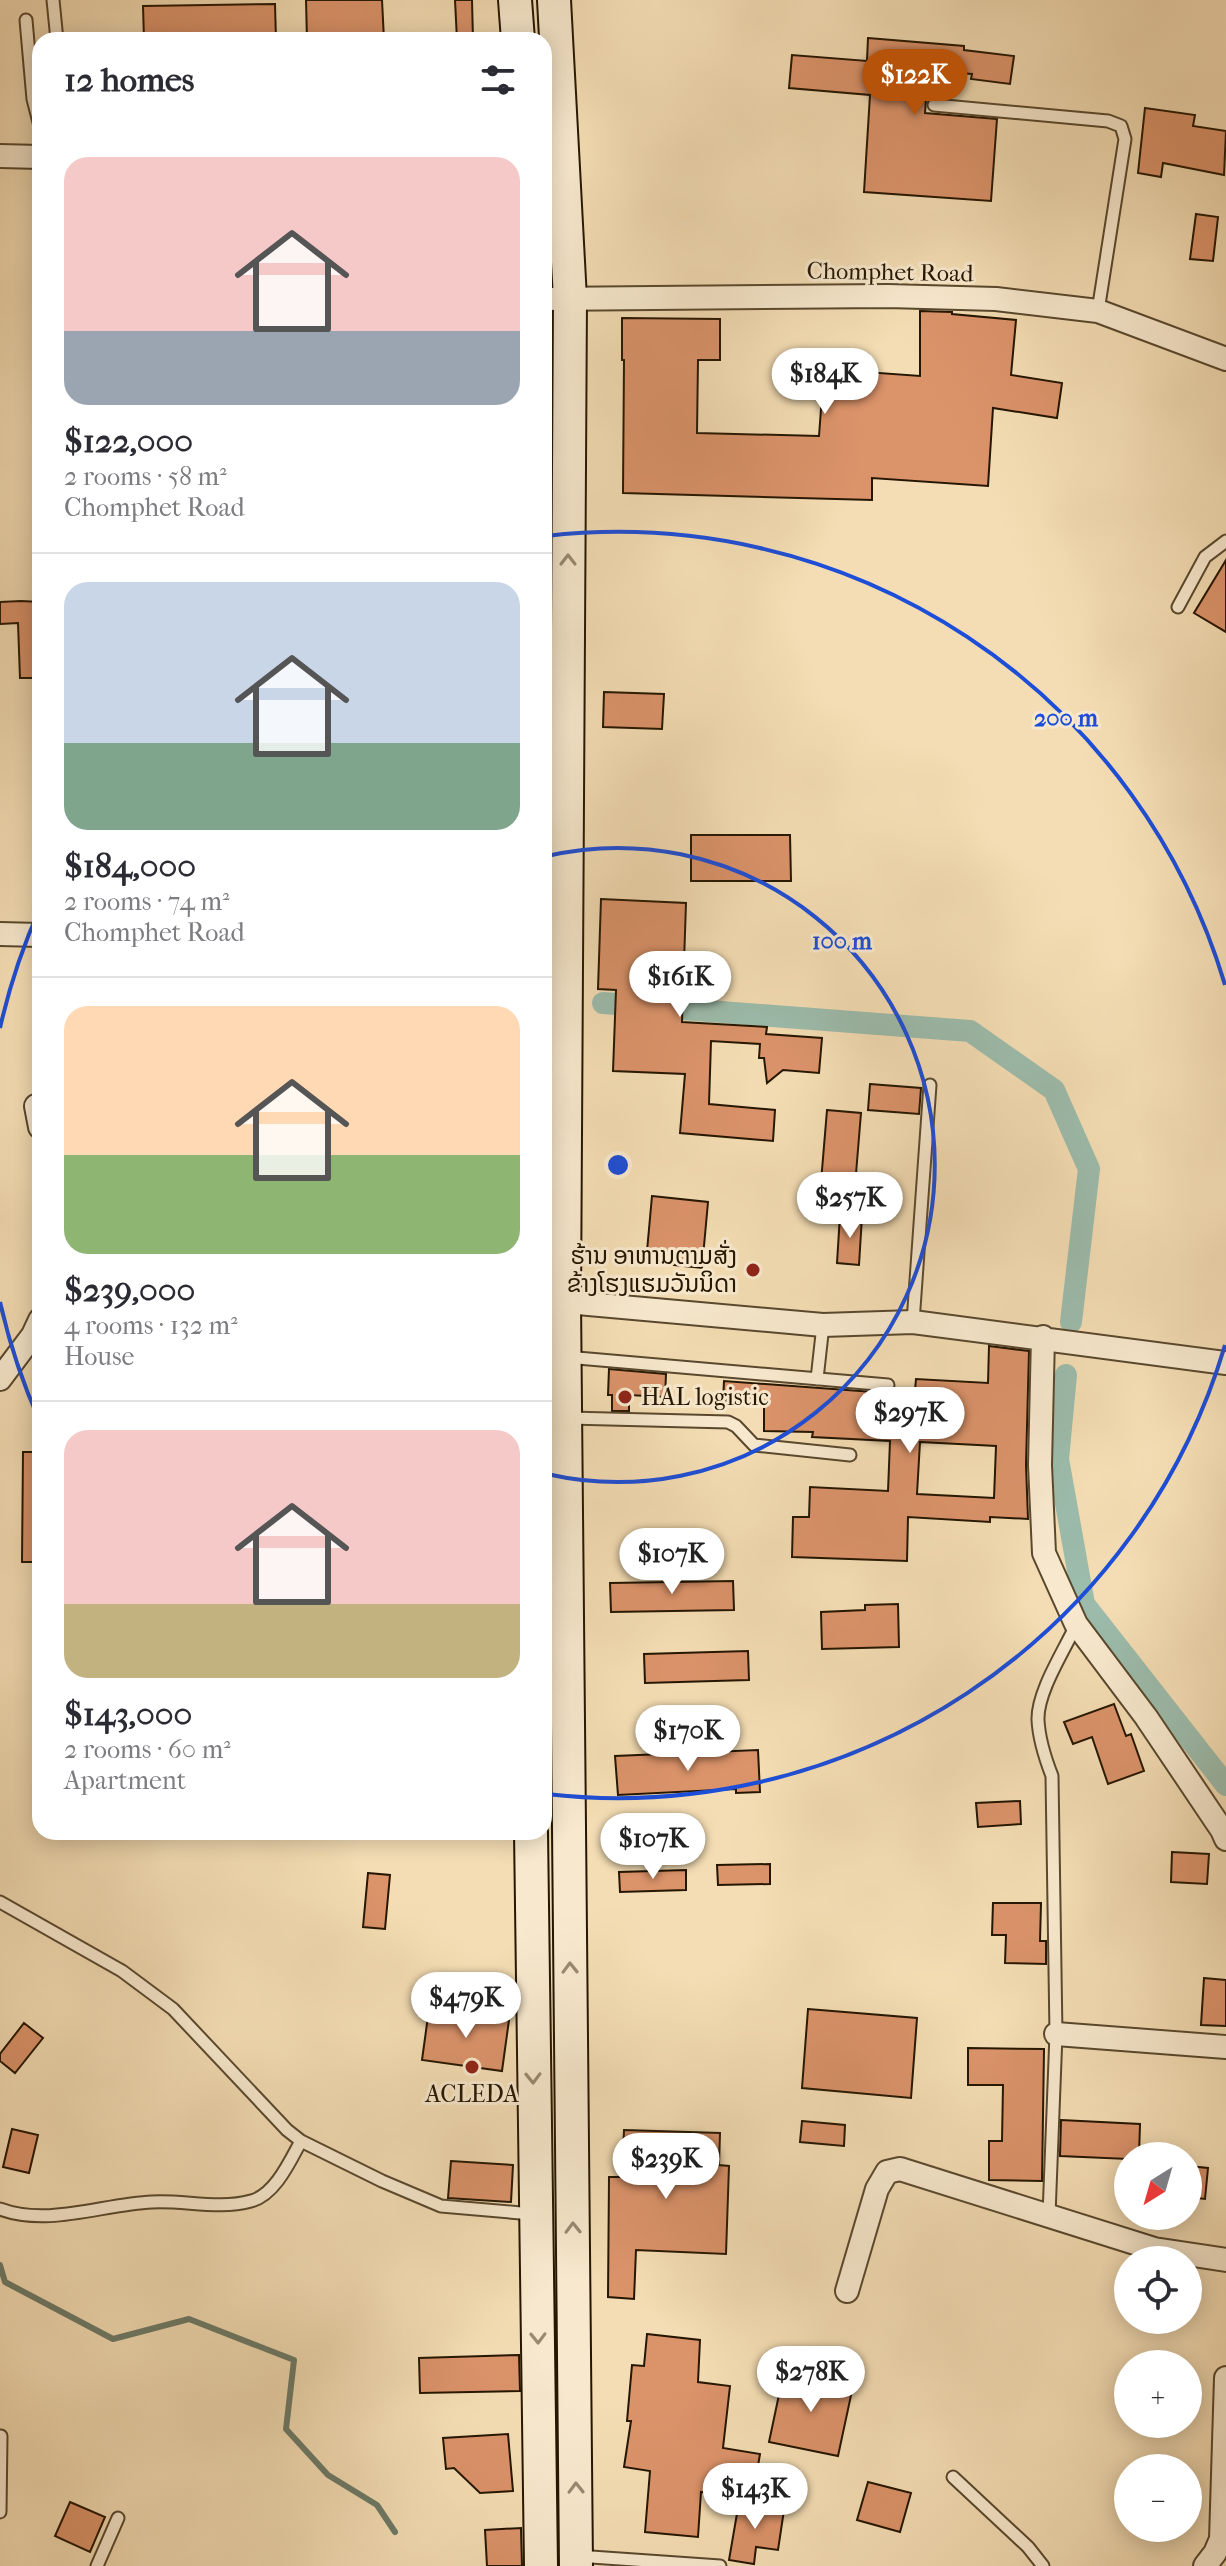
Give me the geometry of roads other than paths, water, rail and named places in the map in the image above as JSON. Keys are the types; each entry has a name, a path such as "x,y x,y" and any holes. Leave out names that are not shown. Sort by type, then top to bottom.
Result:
{"main road":[{"path":"515,0 517,32"},
{"path":"554,0 557,299 554,1301 564,1357 576,2561"},
{"path":"531,1840 541,2566"}],"street":[{"path":"0,156 32,157"},
{"name":"Chomphet Road","path":"557,299 888,296 996,299 1098,311 1226,359"},
{"path":"0,934 32,935"},
{"path":"554,1301 823,1325 913,1322 1226,1363"},
{"path":"0,1379 32,1336"},
{"path":"1043,1337 1040,1465 1044,1553 1076,1624 1146,1717 1225,1834"},
{"path":"1056,2034 1226,2047"},
{"path":"847,2291 877,2189 887,2172 900,2169 1154,2249 1226,2260"},
{"path":"1205,2566 1221,2539 1226,2378"}],"lane":[{"path":"53,0 56,32"},
{"path":"26,20 32,88"},
{"path":"934,105 1108,121 1121,126 1125,139 1098,311"},
{"path":"1178,607 1205,557 1226,541"},
{"path":"913,1322 930,1085"},
{"path":"817,1379 823,1325"},
{"path":"564,1357 888,1385"},
{"path":"565,1418 728,1422 754,1445 850,1455"},
{"path":"1049,2215 1056,2034 1052,1776 1042,1749 1038,1718 1042,1697 1076,1624"},
{"path":"0,1902 122,1971 173,2009 301,2141 441,2206 536,2214"},
{"path":"0,2209 32,2217 154,2201 208,2205 253,2201 270,2188 301,2141"},
{"path":"0,2512 1,2436"},
{"path":"953,2477 1028,2547 1043,2566"},
{"path":"97,2566 118,2518"},
{"path":"576,2561 720,2566"}],"waterway":[{"path":"603,1003 970,1031 1054,1090 1089,1169 1071,1322"},
{"path":"1066,1375 1058,1459 1084,1604 1226,1785"},
{"path":"0,2265 5,2282 113,2339 189,2319 294,2360 286,2429 328,2475 377,2505 395,2532"}],"place":[{"name":"ຮ້ານ ອາຫານຕາມສັ່ງ ຂ້າງໂຮງແຮມວັນນິດາ","path":"753,1270"},
{"name":"HAL logistic","path":"625,1397"},
{"name":"ACLEDA","path":"472,2067"}]}
